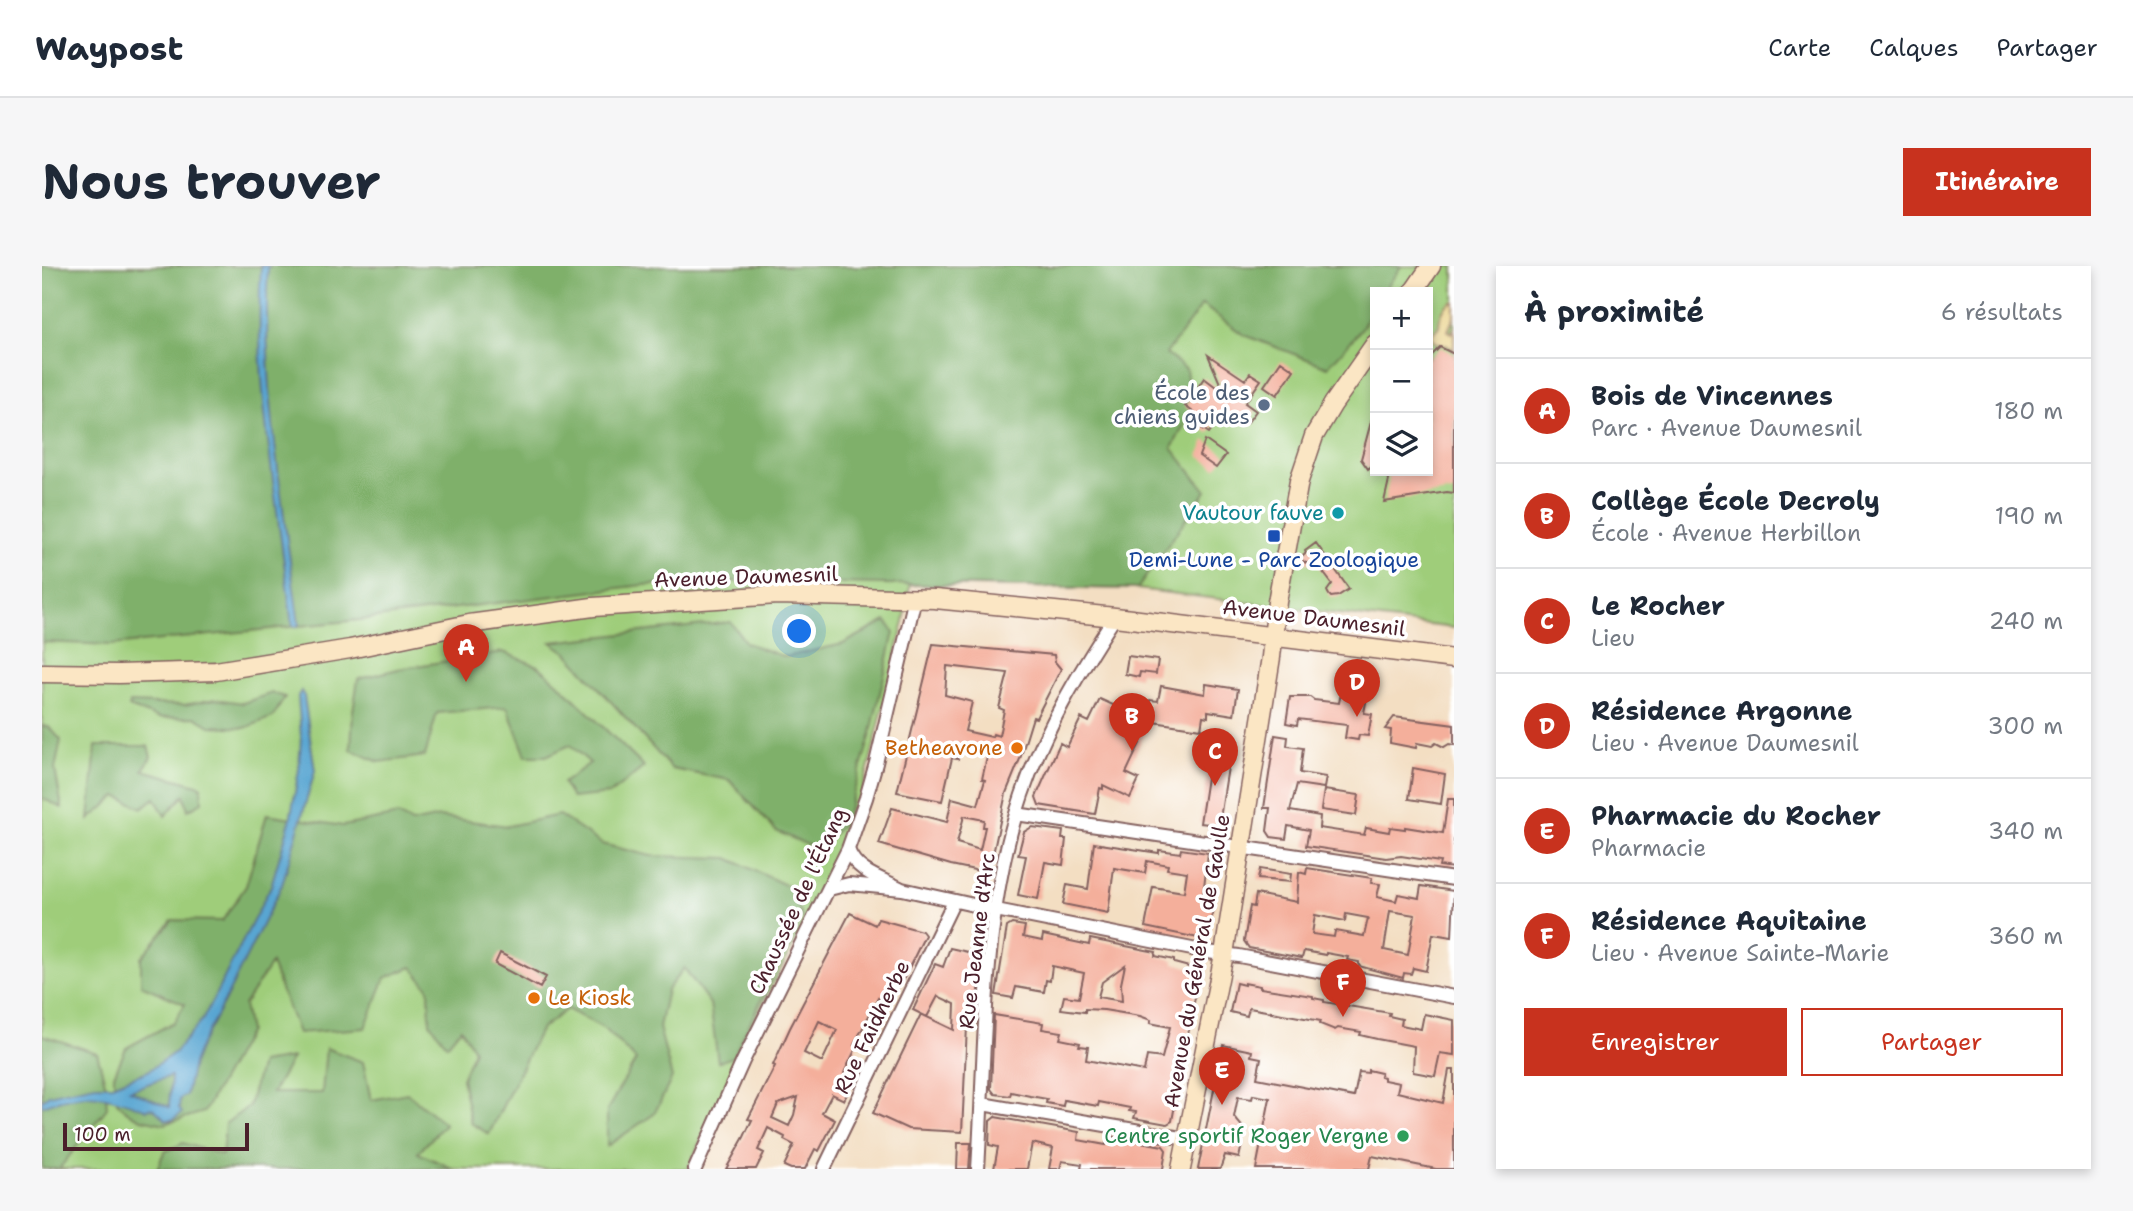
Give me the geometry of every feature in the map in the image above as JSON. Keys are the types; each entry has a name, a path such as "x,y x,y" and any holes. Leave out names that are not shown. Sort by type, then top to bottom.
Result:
{"street":[{"path":"1417,287 1432,266"},
{"name":"Avenue du Général de Gaulle","path":"1181,1169 1224,954 1294,504 1314,436 1371,350"},
{"name":"Avenue Daumesnil","path":"42,673 216,671 350,649 469,624 593,607 778,595 915,598 1115,617 1454,659"},
{"name":"Chaussée de l'Étang","path":"695,1169 749,1048 848,849 873,775 915,598"},
{"name":"Rue Jeanne d'Arc","path":"978,1169 986,999 1000,882 1016,814 1056,713 1115,617"},
{"path":"1016,814 1454,879"},
{"path":"848,849 852,858 862,868 902,889"},
{"path":"829,889 849,884 902,889 996,910 1454,997"},
{"name":"Rue Faidherbe","path":"824,1169 954,901"},
{"path":"982,1104 1187,1139"}],"green space":[{"path":"42,266 1454,266 1454,628 1137,589 910,585 904,622 863,789 850,825 820,894 760,1009 688,1169 42,1169"},
{"path":"42,266 1401,266 1387,287 1370,287 1370,313 1365,323 1328,367 1244,335 1202,305 1166,354 1186,369 1191,412 1172,448 1206,491 1137,589 730,581 643,585 360,620 112,645 42,642"},
{"path":"886,621 894,632 870,737 845,821 819,850 776,831 729,780 672,769 567,653 551,642 731,622 746,643 785,657 843,644"},
{"path":"503,652 538,666 644,767 610,794 572,798 563,783 590,763 570,745 546,756 526,756 507,707 437,713 425,756 379,762 351,750 358,679 398,669"},
{"path":"272,693 285,697 273,717 245,728 210,726 195,717 159,718 129,707 130,703 184,705 215,699 243,703"},
{"path":"42,726 49,727 61,740 55,769 62,808 42,798"},
{"path":"96,746 148,746 151,757 143,770 201,786 202,802 188,810 184,795 165,816 155,798 142,808 117,796 89,820"},
{"path":"267,814 343,826 398,815 412,823 439,817 508,826 559,815 602,844 651,856 728,858 792,888 802,917 733,1057 718,1062 710,1004 684,968 667,990 659,1027 672,1078 654,1114 607,1146 607,1110 636,1060 605,1029 567,1009 540,1030 489,1134 471,1123 462,1078 474,1050 461,1028 447,1045 430,1023 429,989 412,967 385,978 365,1028 298,1033 271,964 244,1005 249,1031 204,1112 165,1124 141,1119 127,1112 117,1102 114,1075 126,1048 174,1022 185,1004 141,985 141,958 172,920 222,921 246,886"},
{"path":"42,1035 97,1053 105,1082 107,1108 59,1169 42,1169"},
{"path":"326,1048 363,1062 371,1100 407,1093 445,1124 418,1153 454,1169 157,1169 164,1152 183,1143 222,1155 225,1124 249,1106 261,1063 292,1058 272,1093 322,1093"}],"sand":[{"path":"1454,301 1454,317 1448,331 1451,333 1454,328 1454,350 1433,340 1433,333 1439,326 1442,311"}],"water":[{"path":"261,266 268,266 271,401 299,624 297,627 293,626 291,619 268,443 260,354"},
{"path":"301,691 304,696 315,771 282,885 201,1044 186,1095 180,1099 179,1108 182,1113 172,1120 166,1120 154,1109 147,1110 119,1100 95,1096 71,1097 42,1106 42,1100 49,1095 95,1085 112,1085 148,1071 175,1052 203,1019 271,886 290,821 299,769 301,737 298,696","holes":["171,1076 169,1107 130,1090"]}],"building":[{"path":"1440,347 1454,354 1454,493 1384,502 1388,476 1433,476 1433,354"},
{"path":"1208,355 1245,380 1250,373 1261,380 1245,403 1256,411 1247,423 1236,416 1233,420 1223,413 1209,433 1197,425 1201,418 1185,406 1204,378 1224,393"},
{"path":"1281,361 1294,370 1277,395 1264,386"},
{"path":"1370,425 1370,467 1368,469 1361,459"},
{"path":"1205,440 1226,455 1216,468 1199,456"},
{"path":"1316,543 1349,589 1338,596 1329,595 1327,591 1332,584 1316,563 1306,563 1300,559 1305,551"},
{"path":"933,644 1054,655 1055,662 1061,669 1036,718 1033,717 1006,793 989,873 879,844 892,808 947,822 952,798 978,805 985,780 982,779 988,753 961,747 958,759 952,758 942,801 897,792","holes":["947,666 1008,673 999,708 1004,710 999,736 965,731 972,702 945,695","964,816 984,820 980,850 957,843"]},
{"path":"1128,656 1158,660 1156,674 1140,672 1139,677 1125,674"},
{"path":"1206,684 1238,689 1234,715 1208,711 1208,717 1203,716 1201,729 1147,721 1150,722 1126,773 1139,779 1130,798 1103,785 1095,814 1039,805 1036,797 1060,743 1067,747 1081,718 1089,722 1100,699 1146,720 1150,700 1158,701 1161,686 1205,694"},
{"path":"1341,693 1367,697 1364,713 1372,714 1368,736 1359,735 1358,740 1345,738 1347,725 1298,719 1297,725 1286,723 1290,697 1310,697 1314,700 1339,703"},
{"path":"1394,717 1454,725 1454,745 1444,747 1436,743 1432,746 1417,743 1416,748 1390,743 1391,730 1385,729"},
{"path":"1275,735 1288,737 1287,746 1303,748 1300,773 1326,777 1324,788 1297,784 1290,811 1320,816 1319,828 1364,835 1366,828 1389,832 1390,827 1443,833 1448,799 1454,799 1454,868 1439,866 1440,862 1401,856 1386,858 1306,846 1309,830 1288,826 1286,839 1271,837 1267,831 1270,808 1264,808"},
{"path":"1212,745 1231,748 1219,825 1200,823"},
{"path":"1413,768 1445,774 1441,804 1409,799"},
{"path":"1324,790 1359,795 1356,815 1321,810"},
{"path":"1032,827 1063,831 1062,839 1066,839 1063,865 1045,862 1038,899 1018,895 1026,856 1018,855 1024,832"},
{"path":"1094,843 1159,853 1159,850 1180,853 1181,849 1208,853 1203,895 1215,897 1209,931 1198,938 1145,927 1153,887 1184,892 1187,872 1167,869 1168,865 1147,861 1145,873 1114,868 1108,913 1063,904 1067,885 1088,889"},
{"path":"1307,868 1372,878 1371,883 1380,884 1377,897 1396,901 1398,894 1419,898 1421,886 1454,891 1452,937 1433,934 1426,971 1413,968 1411,974 1404,973 1403,978 1359,966 1359,962 1347,960 1348,957 1304,951 1302,958 1249,948 1244,941 1250,906 1254,907 1256,894 1297,902 1299,872 1306,874","holes":["1390,911 1415,915 1408,955 1384,950","1346,914 1368,918 1364,936 1335,931 1334,937 1312,934 1315,915 1345,921"]},
{"path":"1260,869 1291,874 1290,882 1258,879"},
{"path":"850,913 875,925 878,919 922,931 925,935 901,984 894,980 883,1001 878,998 854,1045 857,1046 844,1073 855,1078 844,1100 832,1094 822,1113 835,1120 819,1151 815,1149 805,1169 784,1166 794,1145 768,1128 758,1150 764,1153 756,1169 726,1169 752,1120 748,1119 775,1066 773,1065","holes":["819,1021 837,1030 822,1062 804,1053","798,1097 789,1126 772,1118 778,1104"]},
{"path":"1012,924 1025,926 1023,937 1042,941 1043,935 1089,945 1090,939 1156,952 1155,956 1200,970 1172,1121 1167,1124 1134,1118 1136,1112 1129,1111 1130,1108 1099,1102 1098,1106 1064,1100 1063,1106 1046,1103 1047,1099 1011,1092 1010,1096 995,1094 991,1089 994,1015 1043,1023 1042,1029 1062,1032 1060,1039 1088,1047 1086,1060 1144,1071 1147,1056 1162,1058 1170,1027 1150,1023 1151,1020 1140,1016 1104,1010 1085,1009 1085,1012 1061,1009 1064,996 1079,998 1084,973 1052,966 1050,981 1046,980 1044,992 1016,987 1013,998 996,995 1007,927","holes":["1125,965 1121,984 1122,1001 1098,997 1102,982"]},
{"path":"950,948 981,955 977,1009 974,1009 973,1026 967,1026 962,1132 908,1129 873,1113 921,1014 913,1010 935,964 943,967","holes":["938,996 955,1004 954,1030 927,1017"]},
{"path":"500,953 546,977 540,988 495,964"},
{"path":"1236,983 1390,1013 1389,1016 1402,1019 1401,1025 1421,1029 1424,1014 1454,1020 1454,1055 1440,1053 1435,1076 1413,1072 1414,1046 1360,1035 1361,1032 1338,1028 1335,1030 1320,1024 1321,1021 1249,1008 1247,1016 1230,1012"},
{"path":"1223,1045 1252,1051 1251,1056 1261,1058 1257,1078 1354,1097 1359,1072 1368,1073 1368,1070 1381,1073 1380,1076 1384,1077 1384,1080 1399,1083 1397,1092 1443,1103 1449,1070 1454,1070 1454,1169 1436,1169 1372,1156 1369,1169 1256,1169 1270,1098 1253,1095 1252,1099 1238,1097 1234,1117 1245,1130 1239,1158 1225,1155 1220,1169 1198,1169"},
{"path":"995,1117 1079,1132 1078,1140 1106,1145 1108,1136 1163,1146 1166,1150 1163,1169 1081,1169 1082,1164 1062,1161 1060,1169 1049,1169 1053,1148 1032,1143 1027,1169 994,1169 998,1147 989,1145 990,1121"},
{"path":"958,1143 971,1143 969,1169 957,1169"}],"place":[{"name":"École des chiens guides","path":"1264,405"},
{"name":"Vautour fauve","path":"1338,513"},
{"name":"Demi-Lune - Parc Zoologique","path":"1274,536"},
{"name":"Bois de Vincennes","path":"466,682"},
{"name":"Résidence Argonne","path":"1357,717"},
{"name":"Betheavone","path":"1017,748"},
{"name":"Collège École Decroly","path":"1132,751"},
{"name":"Le Rocher","path":"1215,786"},
{"name":"Le Kiosk","path":"534,998"},
{"name":"Résidence Aquitaine","path":"1343,1017"},
{"name":"Pharmacie du Rocher","path":"1222,1105"},
{"name":"Centre sportif Roger Vergne","path":"1403,1136"}]}
